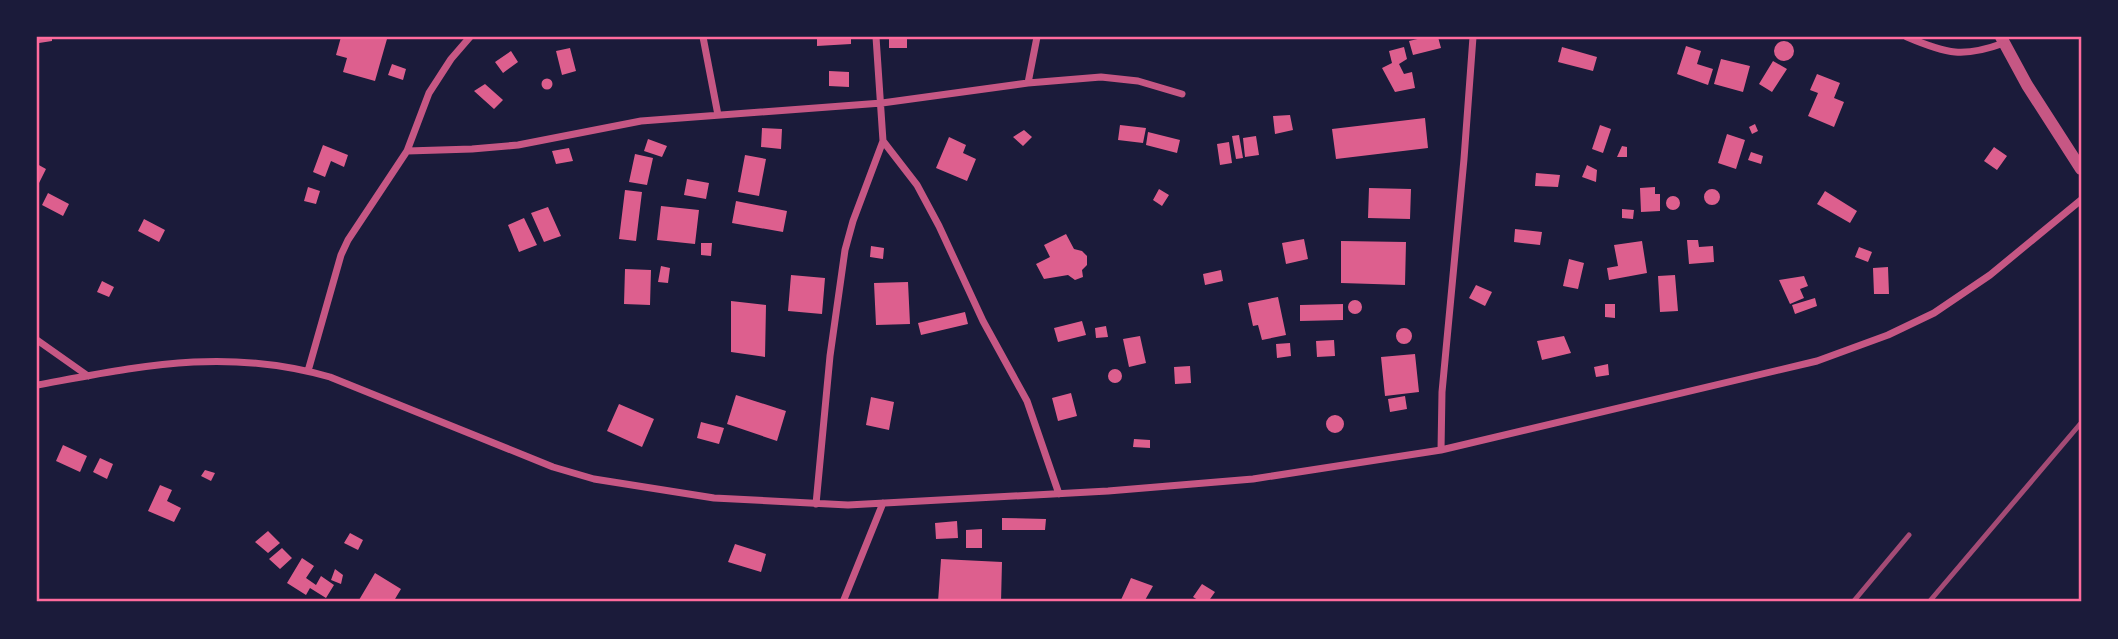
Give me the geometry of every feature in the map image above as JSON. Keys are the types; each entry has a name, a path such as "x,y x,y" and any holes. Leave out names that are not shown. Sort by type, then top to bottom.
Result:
{"street":[{"path":"308,371 341,255 348,240 407,151 429,93 450,59 470,37"},
{"path":"703,37 718,115"},
{"path":"816,504 830,356 845,250 883,141 876,37"},
{"path":"1028,83 1037,37"},
{"path":"1441,450 1443,392 1473,37"},
{"path":"1907,37 1940,52 1954,53 1983,51 2003,40 2027,85 2079,162"},
{"path":"407,151 518,145 641,121 882,103 1028,83 1101,77 1138,81 1182,94"},
{"path":"883,141 917,185 983,320 1027,401 1059,494"},
{"path":"37,385 159,364 218,360 265,363 330,377 553,467 594,480 713,498 816,504 883,503 1059,494 1253,479 1441,450 1817,361 1888,335 1934,313 1990,275 2081,200"},
{"path":"37,340 88,376"},
{"path":"844,602 883,503"}],"building":[{"path":"39,37 52,37 52,41 39,43"},
{"path":"341,37 387,39 375,81 343,72 347,58 336,55"},
{"path":"817,37 851,37 851,44 817,46"},
{"path":"889,37 907,37 907,48 889,48"},
{"path":"1438,37 1441,48 1413,55 1409,41"},
{"path":"1784,41 1791,44 1794,51 1791,58 1784,61 1777,58 1774,51 1777,44"},
{"path":"1686,46 1701,51 1697,64 1713,69 1708,85 1677,74"},
{"path":"1404,47 1407,59 1399,64 1404,74 1412,72 1415,88 1395,92 1382,68 1392,63 1389,51"},
{"path":"1562,47 1597,57 1593,71 1558,62"},
{"path":"570,48 576,71 562,75 556,51"},
{"path":"511,51 518,62 503,73 495,62"},
{"path":"1721,59 1750,66 1743,92 1714,84"},
{"path":"1773,61 1787,69 1772,92 1759,84"},
{"path":"392,64 406,69 403,80 388,75"},
{"path":"829,71 849,72 849,87 829,86"},
{"path":"1817,74 1840,83 1834,98 1844,102 1834,127 1808,116 1818,93 1810,90"},
{"path":"547,78 553,84 547,90 541,84"},
{"path":"485,84 503,100 494,109 474,91"},
{"path":"1290,115 1293,130 1275,134 1273,116"},
{"path":"1425,118 1428,148 1336,159 1332,129"},
{"path":"1755,124 1758,131 1752,134 1749,127"},
{"path":"1120,125 1146,128 1143,143 1118,140"},
{"path":"1600,125 1611,129 1603,153 1592,149"},
{"path":"762,128 782,129 781,149 761,147"},
{"path":"1024,130 1032,137 1023,146 1013,137"},
{"path":"1148,132 1180,140 1177,153 1146,145"},
{"path":"1727,134 1745,140 1736,169 1718,163"},
{"path":"1239,135 1243,158 1236,159 1232,136"},
{"path":"1256,136 1259,155 1245,157 1243,138"},
{"path":"949,137 966,145 963,153 976,159 967,181 936,168"},
{"path":"648,139 667,146 662,157 644,151"},
{"path":"1229,142 1232,163 1220,165 1217,144"},
{"path":"323,145 348,155 344,167 331,161 325,177 313,172"},
{"path":"1622,146 1627,147 1627,157 1617,157"},
{"path":"1994,147 2007,156 1997,170 1984,161"},
{"path":"569,148 573,161 556,164 552,151"},
{"path":"1751,152 1763,156 1761,164 1748,160"},
{"path":"635,154 653,158 647,185 629,182"},
{"path":"745,155 766,159 759,196 738,192"},
{"path":"37,164 46,169 39,183 37,182"},
{"path":"1587,165 1597,170 1596,182 1582,177"},
{"path":"1536,173 1560,175 1558,187 1535,186"},
{"path":"687,179 709,183 706,199 684,195"},
{"path":"308,187 320,191 316,204 304,201"},
{"path":"1655,187 1655,194 1660,194 1660,211 1641,212 1640,188"},
{"path":"1369,188 1411,189 1410,219 1368,218"},
{"path":"1159,189 1169,195 1162,206 1153,200"},
{"path":"1712,189 1718,191 1718,203 1712,205 1706,203 1704,197 1706,191"},
{"path":"625,190 642,192 636,241 619,239"},
{"path":"1825,191 1857,211 1850,223 1817,204"},
{"path":"48,193 69,204 63,216 42,205"},
{"path":"1670,196 1676,196 1680,203 1676,210 1670,210 1666,206 1666,200"},
{"path":"736,201 787,211 783,232 732,223"},
{"path":"661,206 699,210 695,244 657,240"},
{"path":"548,207 561,236 544,242 531,213"},
{"path":"1622,209 1634,210 1633,219 1622,218"},
{"path":"524,218 537,245 519,252 508,225"},
{"path":"144,219 165,230 159,242 138,231"},
{"path":"1515,229 1542,232 1540,245 1514,242"},
{"path":"1066,234 1074,249 1087,256 1087,265 1082,270 1083,277 1075,280 1068,275 1044,279 1036,264 1050,257 1044,245"},
{"path":"1304,239 1308,259 1286,264 1282,243"},
{"path":"1687,240 1698,240 1699,247 1713,246 1714,262 1689,264"},
{"path":"1341,241 1406,242 1405,285 1341,283"},
{"path":"1642,241 1647,273 1609,280 1607,268 1618,266 1614,245"},
{"path":"701,243 712,243 711,256 701,255"},
{"path":"871,246 884,248 883,259 870,257"},
{"path":"1859,247 1872,252 1868,262 1855,257"},
{"path":"1569,259 1584,263 1578,289 1563,286"},
{"path":"661,266 670,268 668,283 658,282"},
{"path":"1888,267 1889,294 1874,294 1873,268"},
{"path":"625,269 651,270 650,305 624,304"},
{"path":"1221,270 1223,281 1205,285 1203,274"},
{"path":"791,275 825,278 822,314 788,311"},
{"path":"1675,275 1678,311 1660,312 1658,276"},
{"path":"1804,276 1808,286 1800,289 1804,298 1790,304 1779,280"},
{"path":"102,281 114,287 109,297 97,292"},
{"path":"908,282 910,324 876,325 874,283"},
{"path":"1476,285 1492,292 1485,306 1469,298"},
{"path":"1278,297 1286,335 1262,340 1258,325 1253,326 1248,303"},
{"path":"1815,298 1817,306 1795,314 1792,305"},
{"path":"1352,300 1358,300 1362,307 1358,314 1352,314 1348,310 1348,304"},
{"path":"731,301 766,305 765,357 731,352"},
{"path":"1343,304 1343,320 1300,321 1300,305"},
{"path":"1605,304 1615,304 1615,318 1605,317"},
{"path":"965,312 968,324 921,335 918,323"},
{"path":"1082,321 1086,335 1058,342 1054,328"},
{"path":"1106,326 1108,337 1096,338 1095,328"},
{"path":"1401,328 1407,328 1412,336 1410,342 1401,344 1396,339 1396,333"},
{"path":"1140,336 1146,363 1129,367 1123,339"},
{"path":"1564,336 1571,353 1542,360 1537,341"},
{"path":"1334,340 1335,356 1317,357 1316,341"},
{"path":"1290,343 1291,356 1277,358 1276,344"},
{"path":"1415,354 1419,392 1385,396 1381,357"},
{"path":"1608,364 1609,375 1596,377 1594,367"},
{"path":"1190,366 1191,383 1175,384 1174,367"},
{"path":"1112,369 1118,369 1122,376 1118,383 1112,383 1108,379 1108,373"},
{"path":"1071,393 1077,416 1058,421 1052,398"},
{"path":"736,395 786,411 777,441 727,424"},
{"path":"1405,396 1407,409 1390,412 1388,399"},
{"path":"871,397 894,402 889,430 866,425"},
{"path":"619,404 654,419 642,447 607,431"},
{"path":"1331,415 1339,415 1344,424 1342,431 1331,433 1326,428 1326,420"},
{"path":"701,422 724,428 719,444 697,438"},
{"path":"1134,439 1150,440 1150,448 1133,447"},
{"path":"63,445 87,456 80,472 56,461"},
{"path":"100,458 113,464 107,479 93,472"},
{"path":"205,470 215,473 211,481 201,476"},
{"path":"160,485 172,490 167,501 181,508 174,522 148,511"},
{"path":"1002,518 1046,519 1045,530 1002,530"},
{"path":"957,521 958,538 936,539 935,523"},
{"path":"982,529 982,548 966,548 966,530"},
{"path":"268,531 280,543 268,553 255,542"},
{"path":"350,533 363,540 358,550 344,543"},
{"path":"735,544 766,554 761,572 728,562"},
{"path":"282,548 292,558 280,569 269,559"},
{"path":"302,558 314,566 306,578 316,585 321,576 334,585 326,598 310,588 306,595 287,583"},
{"path":"941,559 1002,562 1001,602 938,602"},
{"path":"335,569 343,575 341,584 331,580"},
{"path":"375,573 401,589 395,599 400,602 359,600"},
{"path":"1131,578 1153,586 1144,602 1120,602"},
{"path":"1202,584 1215,592 1208,602 1201,602 1193,597"}],"railway":[{"path":"1929,602 2081,423"},
{"path":"1853,602 1909,535"}]}
